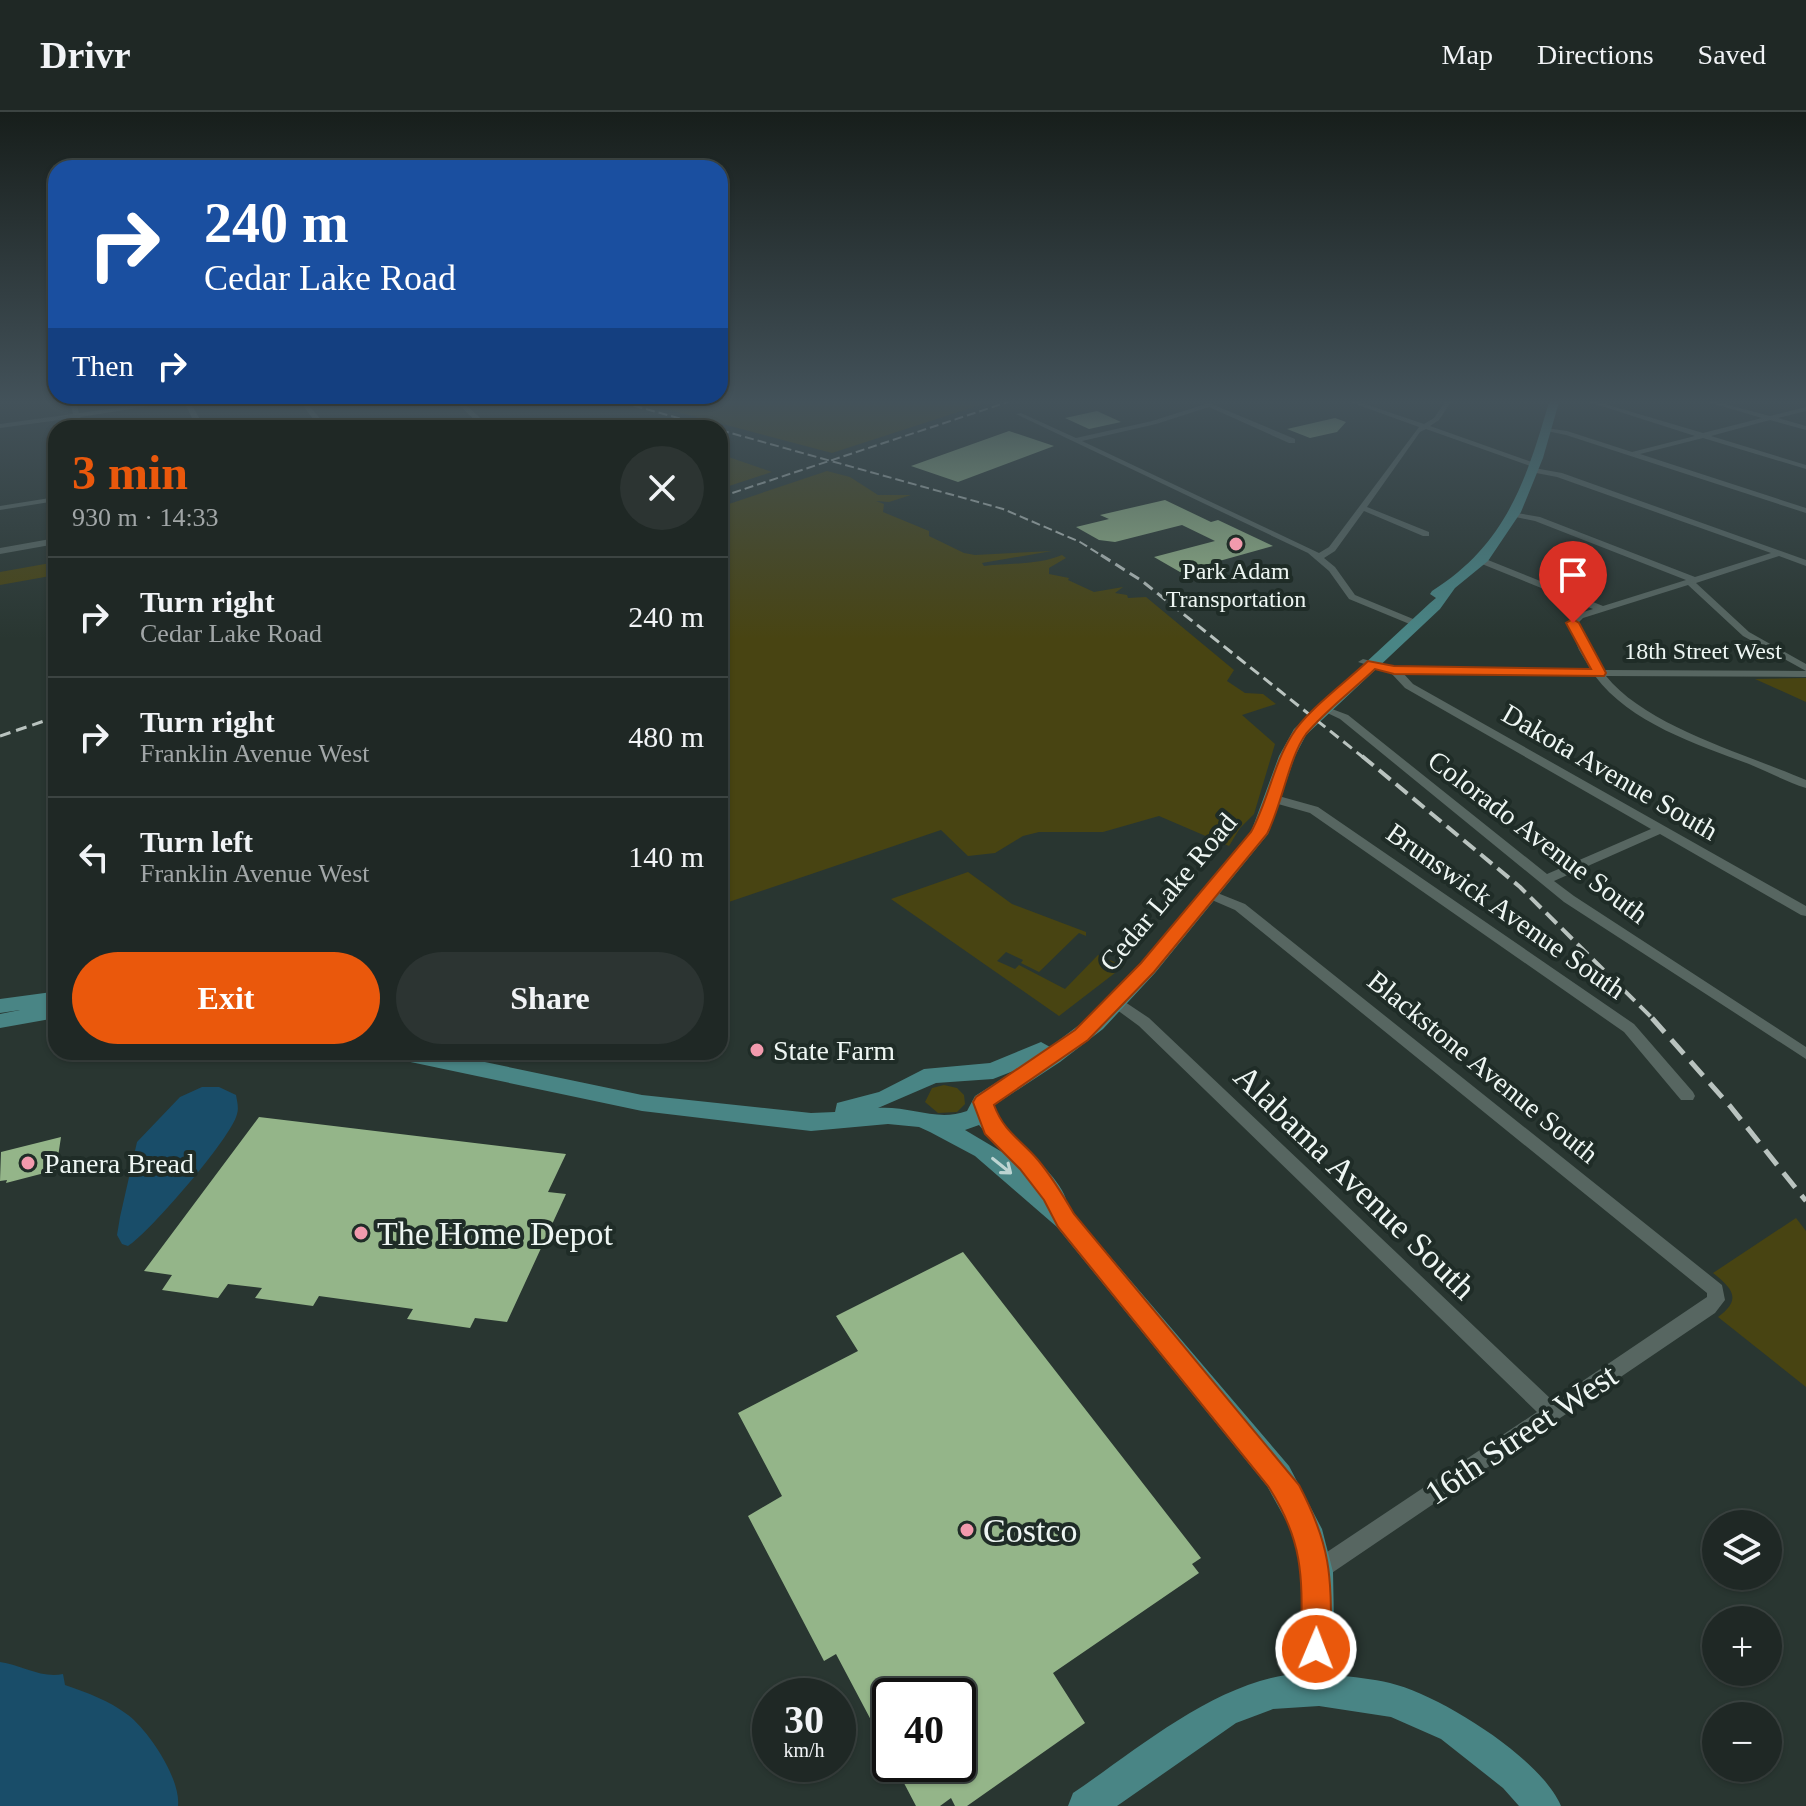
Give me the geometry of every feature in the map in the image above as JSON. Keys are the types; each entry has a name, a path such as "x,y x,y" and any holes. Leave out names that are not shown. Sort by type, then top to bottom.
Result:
{"street":[{"path":"1161,481 1319,557 1357,601 1411,622"},
{"path":"1319,557 1332,549 1383,481"},
{"name":"Cedar Lake Road","path":"452,1060 619,1098 750,1115 811,1122 888,1116 965,1123 976,1117 983,1105 1095,1024 1148,968 1259,834 1275,799 1293,744 1368,663 1411,622 1435,607 1449,588 1502,538 1529,481"},
{"path":"1576,481 1806,563"},
{"path":"1714,481 1806,511"},
{"path":"0,508 48,500"},
{"path":"1363,508 1426,534"},
{"path":"1514,514 1537,519 1692,581 1746,634 1806,668"},
{"path":"0,551 48,542"},
{"path":"1781,553 1580,616 1573,623 1599,673 1615,693 1697,738 1806,784"},
{"path":"1480,560 1602,609"},
{"path":"1338,578 1356,578"},
{"path":"1368,663 1394,670"},
{"name":"18th Street West","path":"1394,670 1806,674"},
{"name":"Dakota Avenue South","path":"1394,670 1409,686 1806,912"},
{"name":"Colorado Avenue South","path":"1329,704 1545,880 1806,1054"},
{"name":"Brunswick Avenue South","path":"1275,799 1314,810 1629,1028 1687,1096"},
{"path":"1545,880 1661,829"},
{"name":"Blackstone Avenue South","path":"1210,894 1240,907 1716,1290"},
{"path":"0,1006 48,1000"},
{"name":"Cedar Lake Road","path":"750,1115 847,1109 886,1098 938,1074 993,1071 1031,1056 1114,1001"},
{"name":"Alabama Avenue South","path":"1114,1001 1144,1022 1551,1412"},
{"path":"0,1021 48,1012"},
{"path":"957,1075 975,1084 993,1129 1037,1175 1066,1220 1278,1476 1307,1529 1317,1572 1319,1689"},
{"path":"922,1080 911,1092 911,1106 929,1122 983,1150 1066,1220"},
{"name":"16th Street West","path":"1317,1572 1708,1307 1716,1300 1716,1290"},
{"path":"1086,1806 1225,1711 1273,1692 1319,1689 1392,1700 1453,1727 1515,1776 1543,1806"}],"shaded area":[{"path":"728,481 744,481 728,486"},
{"path":"797,481 856,481 878,495 911,495 889,502 876,501 884,504 883,512 929,531 929,536 964,553 1052,551 982,563 984,566 1034,562 1062,555 1066,558 1049,568 1049,574 1069,578 1094,592 1123,587 1115,593 1127,595 1128,598 1146,597 1234,670 1227,681 1245,693 1263,694 1276,704 1242,715 1275,744 1254,814 1240,828 1229,846 1159,816 1103,832 1039,832 1023,836 995,853 968,856 941,830 728,902 728,504"},
{"path":"48,563 48,576 0,585 0,572"},
{"path":"1806,678 1806,702 1755,679"},
{"path":"968,872 1012,904 1086,932 1086,936 1079,933 1039,972 1006,952 997,961 1015,969 1019,965 1065,989 1098,955 1124,966 1059,1016 891,899"},
{"path":"944,1085 957,1088 964,1095 965,1104 957,1112 938,1113 925,1102 932,1088"},
{"path":"1796,1218 1806,1231 1806,1387 1718,1317 1730,1305 1732,1294 1713,1273"}],"water":[{"path":"202,1087 219,1087 236,1095 238,1112 232,1126 170,1205 139,1238 128,1246 122,1244 117,1235 137,1142 180,1097"},
{"path":"0,1662 40,1673 63,1674 65,1685 105,1701 128,1715 162,1756 178,1795 178,1806 0,1806"}],"building":[{"path":"1165,500 1273,546 1180,572 1154,557 1215,541 1182,525 1115,542 1099,540 1076,527 1109,519 1100,515"},
{"name":"The Home Depot","path":"259,1117 566,1154 548,1192 566,1194 507,1322 475,1318 470,1328 407,1319 413,1309 319,1296 313,1306 255,1298 262,1288 228,1284 218,1298 162,1290 172,1275 144,1271"},
{"name":"Panera Bread","path":"61,1137 56,1170 6,1183 7,1180 0,1181 1,1152"},
{"name":"Costco","path":"963,1252 1201,1558 1192,1564 1199,1573 1053,1673 1085,1723 967,1806 955,1806 951,1798 940,1806 916,1806 903,1782 976,1782 976,1678 872,1678 872,1722 856,1692 856,1678 849,1678 836,1654 824,1661 748,1516 782,1496 738,1413 858,1351 836,1316"}],"railway":[{"path":"728,494 768,481"},
{"path":"903,481 1003,509 1080,542 1104,557"},
{"path":"1101,555 1142,581 1364,758"},
{"path":"0,736 48,720"},
{"path":"1362,756 1520,887 1652,1018"},
{"path":"1652,1018 1730,1106 1806,1201"}],"place":[{"name":"Park Adam Transportation","path":"1236,544"},
{"name":"State Farm","path":"757,1050"},
{"name":"Panera Bread","path":"28,1163"},
{"name":"The Home Depot","path":"361,1233"},
{"name":"Costco","path":"967,1530"}],"route":[{"path":"1316,1649 1317,1572 1307,1529 1290,1494 1066,1220 1052,1194 1028,1164 993,1129 982,1107 983,1102 1082,1035 1148,968 1259,834 1271,809 1287,755 1300,733 1372,664 1394,670 1599,673 1573,623"}]}
